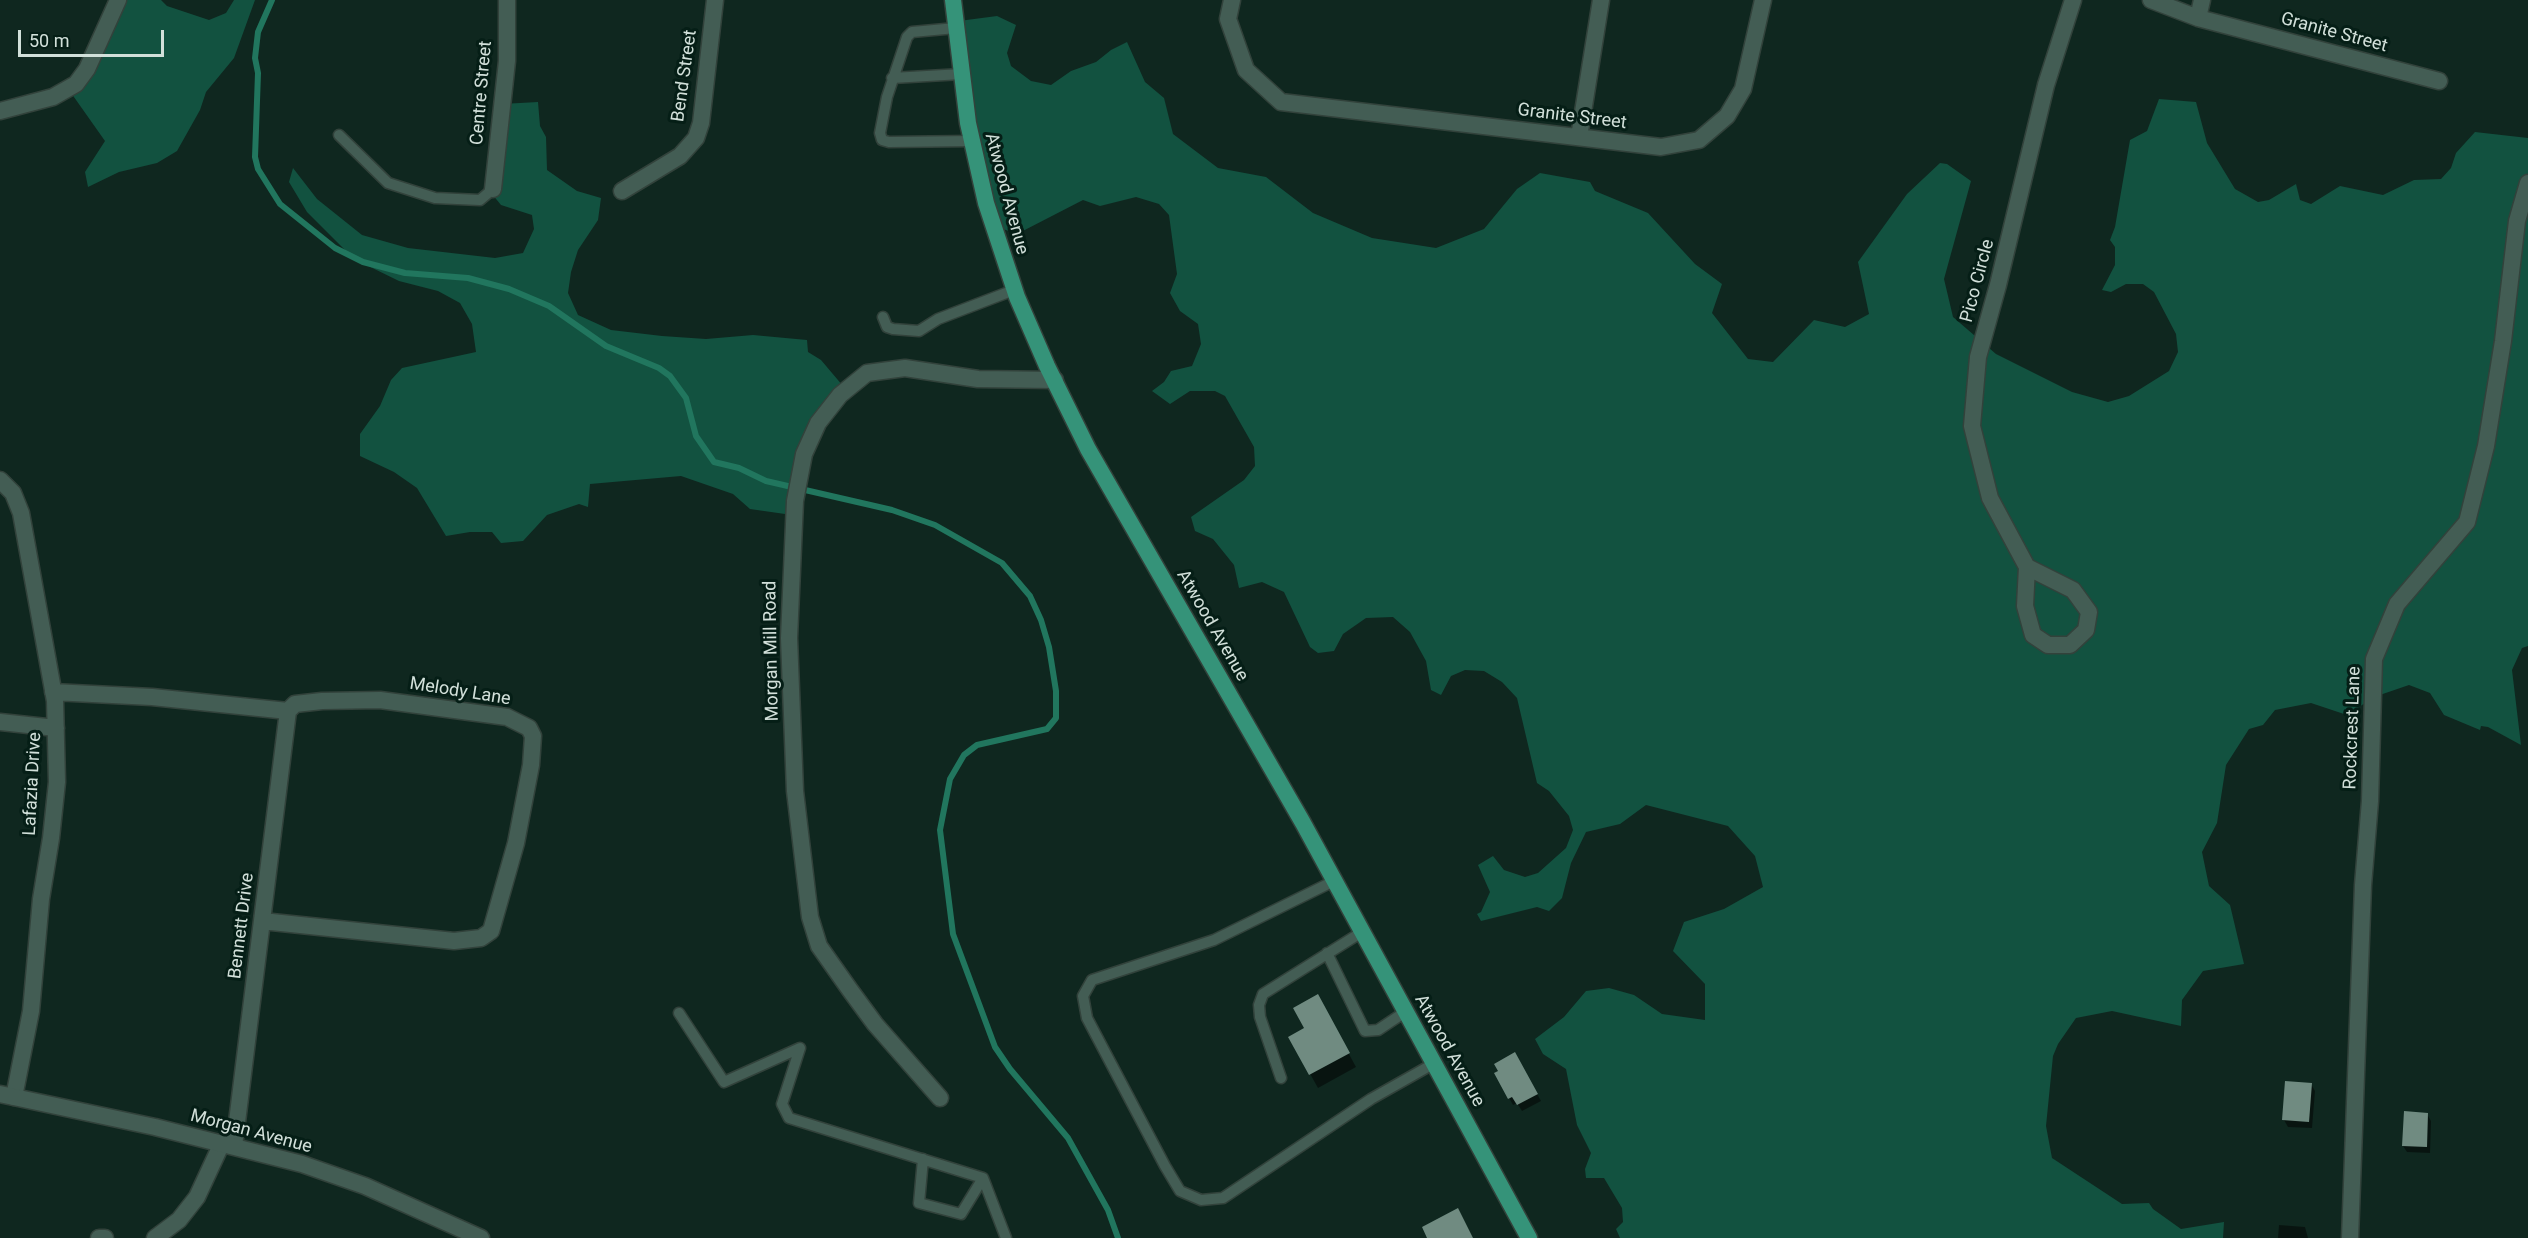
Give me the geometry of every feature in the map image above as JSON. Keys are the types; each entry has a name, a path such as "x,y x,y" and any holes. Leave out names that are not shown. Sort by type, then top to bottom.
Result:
{"main road":[{"name":"Atwood Avenue","path":"953,0 972,141 994,233 1014,290 1055,380 1088,449 1362,932 1529,1238"}],"street":[{"path":"0,111 53,97 76,84 87,69 118,0"},
{"name":"Centre Street","path":"493,189 507,61 507,0"},
{"name":"Bend Street","path":"622,191 680,156 696,138 701,123 715,0"},
{"name":"Granite Street","path":"1232,0 1228,19 1246,70 1281,102 1661,147 1699,140 1727,116 1743,89 1763,0"},
{"path":"1579,137 1602,0"},
{"name":"Pico Circle","path":"2027,567 1990,498 1972,426 1978,357 1998,285 2046,85 2073,0"},
{"name":"Granite Street","path":"2151,0 2198,18 2439,81"},
{"path":"2198,18 2202,0"},
{"name":"Rockcrest Lane","path":"2350,1238 2363,885 2370,801 2374,659 2397,604 2467,522 2486,446 2504,341 2517,221 2528,183"},
{"name":"Morgan Mill Road","path":"940,1098 875,1024 850,990 819,946 810,917 795,791 789,638 795,501 804,454 818,423 840,394 867,374 905,368 978,379 1055,380"},
{"name":"Lafazia Drive","path":"0,480 13,494 21,513 53,692 57,782 41,899 31,1011 7,1096"},
{"path":"2027,567 2073,590 2089,612 2086,630 2070,645 2048,645 2033,635 2025,606 2027,567"},
{"name":"Melody Lane","path":"53,692 152,697 288,711 295,704 322,700 380,700 507,717 529,728 533,736 531,765 516,843 496,920 491,931 481,938 454,941 262,921"},
{"name":"Bennett Drive","path":"155,1238 179,1220 197,1197 228,1145 262,921 288,711"},
{"path":"0,722 56,728"},
{"name":"Morgan Avenue","path":"7,1096 228,1145 365,1185 481,1238"},
{"path":"99,1238 105,1238"}],"lane":[{"path":"956,28 912,32 907,37 892,78 882,116 882,140 909,144 972,141"},
{"path":"892,78 962,74"},
{"path":"339,135 388,183 435,198 480,200 493,189"},
{"path":"883,317 887,327 919,331 938,318 1014,290"},
{"path":"1334,882 1214,940 1092,980 1083,996 1087,1018 1165,1166 1180,1191 1201,1200 1223,1198 1371,1099 1433,1064"},
{"path":"1281,1078 1260,1017 1263,994 1362,932"},
{"path":"1327,953 1365,1031 1378,1030 1405,1012"},
{"path":"679,1013 724,1082 800,1048 782,1104 789,1118 983,1178"},
{"path":"923,1159 920,1203 961,1214 983,1178"},
{"path":"983,1178 1005,1238"}],"green space":[{"path":"118,0 161,0 167,6 209,20 226,13 234,0 255,0 234,58 206,92 200,110 177,151 157,163 119,172 88,187 85,172 105,141 69,90"},
{"path":"997,16 1016,25 1007,53 1011,66 1031,81 1051,85 1071,71 1096,62 1111,50 1127,42 1145,82 1164,98 1173,134 1218,168 1266,177 1313,213 1372,238 1436,248 1484,229 1517,189 1540,173 1590,182 1595,191 1648,213 1695,264 1722,284 1712,313 1748,359 1773,362 1814,320 1845,327 1869,314 1858,262 1907,194 1940,163 1947,164 1971,181 1944,279 1953,317 1996,354 2072,392 2108,402 2129,396 2169,371 2178,352 2176,334 2154,292 2143,284 2126,284 2111,292 2102,290 2115,265 2115,247 2110,240 2115,227 2130,140 2147,131 2159,99 2196,102 2207,143 2235,189 2258,202 2269,200 2296,184 2300,200 2311,204 2340,186 2383,195 2414,180 2441,179 2451,168 2456,153 2475,132 2528,138 2528,646 2522,648 2512,670 2521,745 2488,727 2481,726 2480,730 2444,715 2430,693 2409,685 2374,697 2347,715 2311,703 2275,710 2263,725 2249,729 2226,765 2217,823 2202,852 2209,886 2230,905 2244,964 2203,971 2182,1000 2181,1026 2112,1011 2076,1018 2058,1044 2053,1056 2046,1126 2052,1158 2122,1204 2149,1203 2153,1209 2181,1229 2224,1222 2223,1238 1620,1238 1616,1229 1623,1222 1622,1208 1604,1178 1586,1178 1585,1169 1591,1153 1577,1125 1566,1069 1543,1054 1535,1039 1564,1017 1586,991 1609,988 1634,995 1662,1014 1705,1020 1705,984 1673,951 1684,922 1724,909 1763,887 1755,856 1728,826 1646,805 1620,824 1586,832 1571,863 1562,898 1549,911 1537,907 1481,921 1477,914 1481,912 1490,892 1478,865 1493,856 1504,870 1525,877 1538,873 1566,848 1573,830 1569,816 1549,791 1537,783 1517,698 1502,682 1484,671 1465,670 1451,676 1441,695 1431,690 1426,661 1410,632 1393,617 1366,618 1343,634 1334,651 1318,653 1310,647 1284,592 1262,582 1239,588 1234,565 1213,539 1195,531 1191,517 1244,480 1255,466 1254,447 1225,396 1215,391 1190,391 1170,404 1152,391 1164,382 1171,371 1192,366 1201,344 1198,324 1180,311 1170,293 1177,274 1169,215 1159,204 1136,197 1100,206 1083,200 1017,234 992,225 959,21"},
{"path":"538,102 540,126 546,137 547,170 577,191 601,198 598,220 578,250 571,272 568,293 578,315 611,330 662,336 706,339 753,335 807,340 808,352 821,360 843,386 818,421 792,515 750,509 733,494 681,476 590,484 588,507 579,504 547,515 523,541 501,543 492,532 470,532 446,536 417,488 394,472 360,456 360,434 380,406 391,380 402,368 476,352 472,324 460,303 438,291 399,281 354,259 307,212 289,182 293,168 317,199 362,235 408,248 495,258 523,253 534,229 532,215 501,205 492,194 502,104"}],"building":[{"path":"1318,994 1350,1053 1309,1075 1288,1037 1304,1028 1293,1008"},
{"path":"1515,1052 1538,1094 1517,1105 1512,1097 1508,1099 1494,1073 1498,1071 1494,1064"},
{"path":"2285,1081 2312,1083 2309,1122 2282,1120"},
{"path":"2404,1111 2428,1113 2427,1147 2402,1146"},
{"path":"1458,1208 1473,1238 1427,1238 1422,1227"}],"waterway":[{"path":"272,0 258,32 255,58 258,73 255,157 258,169 280,204 335,248 363,262 405,273 468,278 509,289 549,306 606,346 659,368 670,376 686,398 696,436 714,462 739,468 766,481 892,510 935,525 1002,563 1030,596 1041,620 1049,647 1056,691 1056,718 1047,729 977,745 964,755 950,779 940,830 953,934 995,1047 1010,1069 1068,1138 1108,1210 1118,1238"}]}
